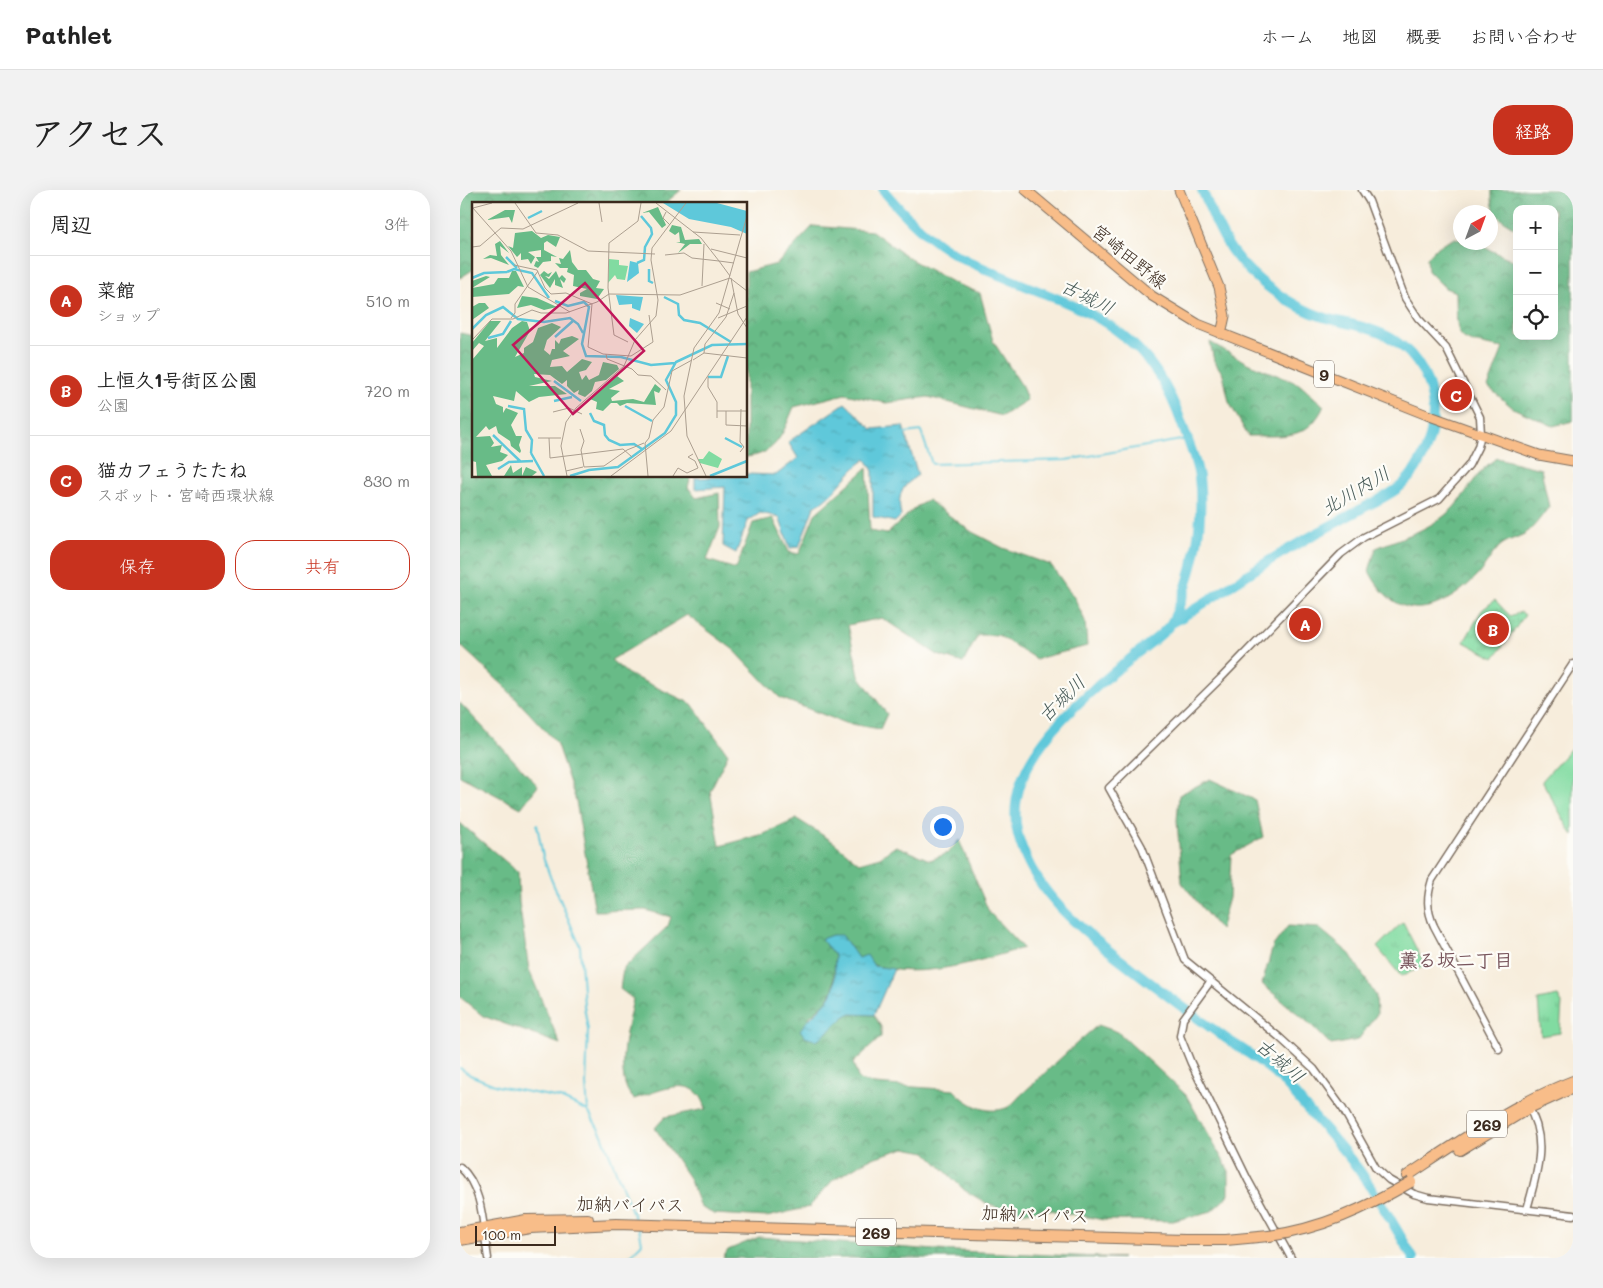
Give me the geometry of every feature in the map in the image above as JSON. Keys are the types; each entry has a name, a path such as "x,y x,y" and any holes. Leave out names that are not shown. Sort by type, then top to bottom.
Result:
{"highway":[{"name":"加納バイパス","path":"460,1232 616,1224 1226,1240 1309,1228 1346,1216 1527,1105 1573,1080"},
{"name":"加納バイパス","path":"1527,1105 1573,1088"},
{"name":"加納バイパス","path":"460,1240 484,1231"}],"main road":[{"name":"宮崎田野線","path":"1026,190 1152,296 1198,324 1221,334"},
{"path":"1177,190 1219,287 1225,316 1221,334"},
{"name":"9","path":"1221,334 1481,434 1539,455 1573,462"}],"street":[{"path":"1362,190 1369,201 1405,298 1418,318 1446,348 1480,417 1481,434 1478,447 1472,460 1448,491 1430,505 1351,545 1221,678 1109,788 1142,847 1184,960 1279,1037 1314,1069 1343,1109 1371,1162 1390,1180 1414,1194 1428,1198 1573,1215"},
{"path":"1499,1049 1432,921 1427,905 1428,892 1432,880 1573,664"},
{"path":"1210,982 1184,1018 1180,1029 1185,1050 1248,1180 1291,1258"},
{"path":"1527,1105 1536,1122 1540,1150 1527,1209"},
{"path":"460,1168 466,1173 474,1188 488,1258"}],"green space":[{"path":"460,190 681,190 666,202 472,202 472,270 460,278"},
{"path":"1492,190 1573,190 1573,421 1553,426 1513,408 1488,387 1503,348 1475,343 1462,336 1458,330 1456,292 1445,288 1428,271 1427,258 1437,247 1453,239 1453,250 1490,250 1513,260 1513,340 1558,340 1558,205 1513,205 1513,226 1498,215 1498,205 1493,205"},
{"path":"813,226 872,231 910,259 954,283 980,293 993,341 1022,386 1027,400 1002,416 928,397 886,403 845,394 794,407 778,440 765,451 748,457 748,271 777,264"},
{"path":"460,333 472,336 472,478 690,478 688,487 696,498 719,493 720,527 707,560 736,569 753,523 773,518 789,552 799,554 815,514 867,468 870,531 887,534 916,507 928,500 972,532 1003,548 1051,565 1075,599 1085,621 1087,646 1036,659 998,635 978,635 963,663 938,655 882,618 848,625 859,676 887,714 880,729 845,723 780,698 734,650 687,615 611,660 628,674 692,704 728,754 710,791 720,846 764,834 797,819 832,841 859,863 880,857 896,846 930,860 948,853 959,840 989,912 1023,948 942,969 920,971 879,967 860,959 846,941 841,938 832,935 822,939 835,956 833,990 826,1002 809,1017 817,1041 848,1014 874,1015 881,1027 881,1037 853,1063 859,1080 875,1084 954,1090 965,1100 977,1107 999,1110 1010,1105 1098,1025 1118,1032 1186,1095 1229,1171 1229,1195 1212,1211 1173,1221 1104,1220 1045,1209 1014,1214 988,1204 964,1190 926,1152 905,1148 869,1159 833,1180 809,1207 767,1217 714,1214 700,1207 689,1178 655,1128 665,1117 706,1109 701,1097 694,1090 686,1087 676,1087 634,1099 627,1090 624,1079 623,1051 633,999 620,989 623,969 668,926 671,917 645,910 595,911 576,801 556,742 503,685 460,645"},
{"path":"1210,342 1247,363 1299,384 1324,406 1317,418 1310,426 1292,434 1283,436 1248,436 1229,402 1223,374 1214,361"},
{"path":"1497,458 1541,469 1549,507 1523,535 1502,545 1476,577 1447,600 1433,606 1418,608 1405,606 1392,600 1380,588 1369,571 1376,548 1417,532 1446,515 1484,468"},
{"path":"1495,600 1510,616 1521,612 1525,615 1494,658 1464,642 1482,610"},
{"path":"460,703 538,786 521,808 460,776"},
{"path":"1573,746 1573,836 1542,781"},
{"path":"1210,779 1255,800 1263,837 1231,855 1229,898 1220,930 1182,883 1177,821 1179,795"},
{"path":"460,823 518,872 519,902 529,970 560,1044 483,1016 460,997"},
{"path":"1403,922 1425,966 1401,976 1377,947"},
{"path":"1288,926 1319,928 1350,954 1376,996 1377,1014 1358,1040 1331,1045 1310,1024 1262,984 1273,946"},
{"path":"1558,996 1562,1003 1560,1033 1541,1036 1538,1000"},
{"path":"759,1237 935,1250 1122,1258 723,1258 728,1250"}],"water":[{"path":"845,403 872,429 903,426 918,475 902,492 900,497 901,516 895,522 873,517 873,471 866,459 853,470 829,497 814,507 799,547 790,548 779,517 760,513 748,521 736,553 723,546 725,487 695,489 695,478 748,478 748,474 776,475 798,458 788,442"},
{"path":"832,935 842,935 858,958 867,955 874,966 894,969 874,1015 848,1014 817,1041 805,1037 800,1030 827,1001 833,991 835,956 821,939"}],"waterway":[{"name":"古城川","path":"883,190 918,227 949,251 996,274 1093,315 1120,333 1145,356 1166,387 1183,427 1198,471 1200,510 1197,543 1185,591 1172,621 1162,634 1115,671 1070,712 1049,735 1032,760 1020,786 1015,813 1020,842 1028,862 1052,899 1084,930 1157,988 1260,1062 1281,1080 1359,1170 1413,1258"},
{"name":"北川内川","path":"1172,623 1272,559 1398,489 1416,469 1426,450 1431,431 1433,410 1430,390 1423,371 1411,354 1394,340 1369,329 1310,312 1285,299 1250,272 1227,244 1202,190"},
{"path":"905,433 921,431 932,464 1066,460 1187,439"},
{"path":"537,825 543,857 580,946 584,1006 588,1030 586,1084 588,1111"},
{"path":"460,1068 470,1075 497,1086 560,1098 588,1111 602,1135 636,1222"},
{"path":"628,1258 642,1243 639,1228"}],"place":[{"name":"猫カフェうたたね","path":"1456,395"},
{"name":"菜館","path":"1305,624"},
{"name":"上恒久1号街区公園","path":"1493,629"}],"district":[{"name":"薫る坂二丁目","path":"1456,959"}]}
